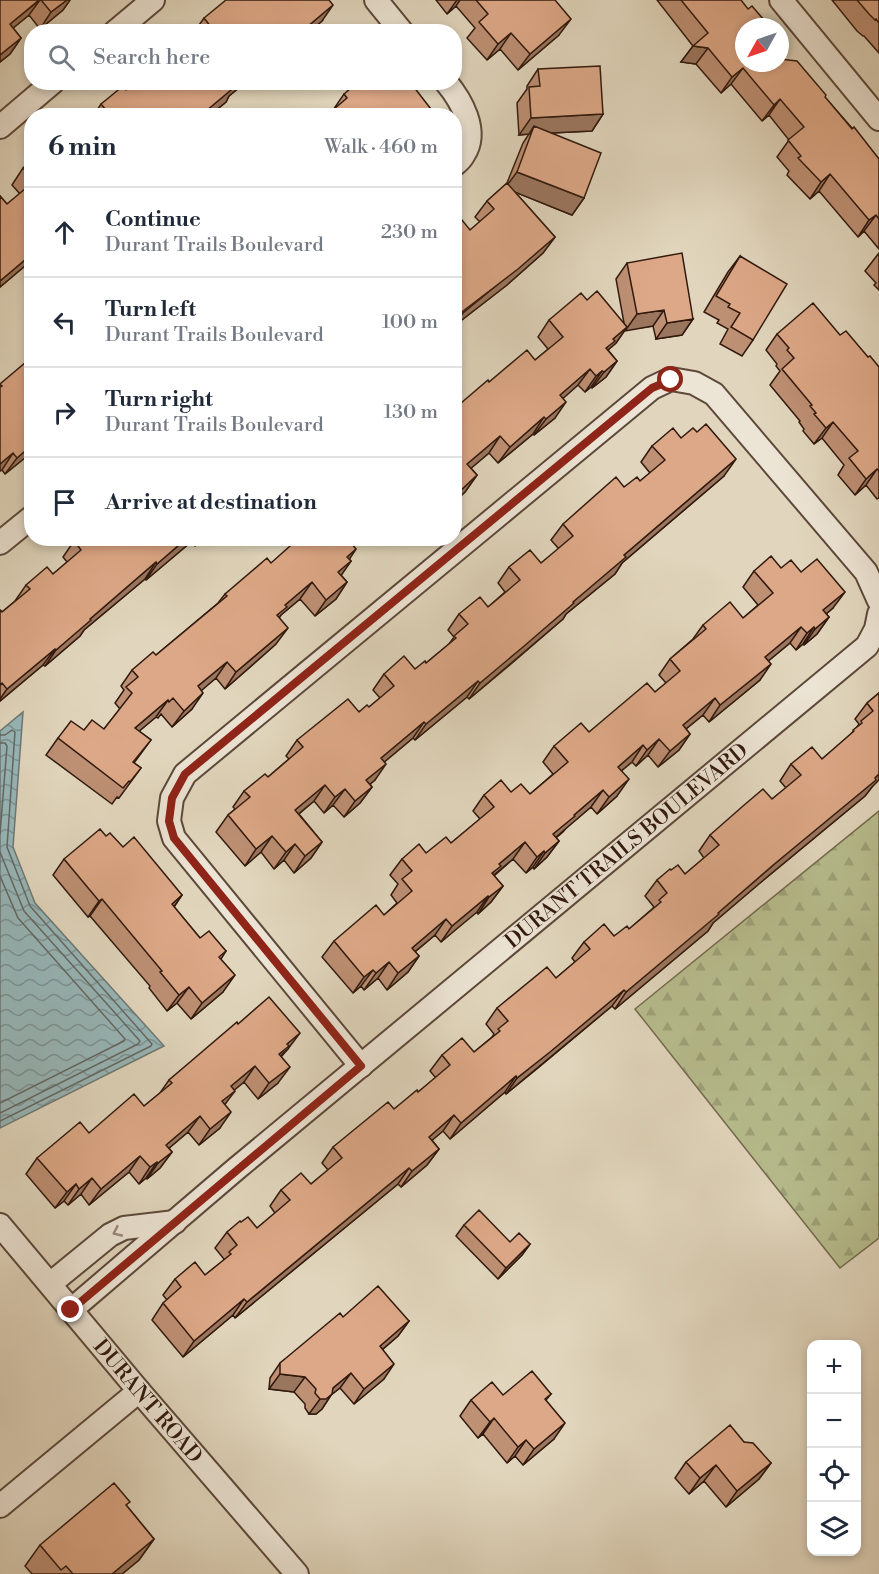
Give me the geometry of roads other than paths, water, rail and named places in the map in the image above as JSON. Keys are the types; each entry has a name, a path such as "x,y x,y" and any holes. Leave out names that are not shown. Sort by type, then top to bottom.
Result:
{"street":[{"path":"124,24 153,0"},
{"path":"376,0 396,24"},
{"path":"781,0 879,119"},
{"path":"0,127 44,90"},
{"path":"453,90 462,108"},
{"path":"462,108 469,124 470,140 462,156"},
{"path":"462,545 652,388 671,380 694,383 714,394 866,572 879,601"},
{"path":"0,543 24,524"},
{"path":"361,1066 174,838 169,821 172,798 185,774 461,546"},
{"name":"DURANT TRAILS BOULEVARD","path":"71,1310 867,646 876,629 879,614"},
{"path":"50,1284 110,1235 124,1228 175,1222"},
{"name":"DURANT ROAD","path":"0,1225 297,1574"},
{"path":"0,1506 139,1391"}],"water":[{"path":"23,712 13,847 35,903 164,1046 0,1128 0,731"}]}
